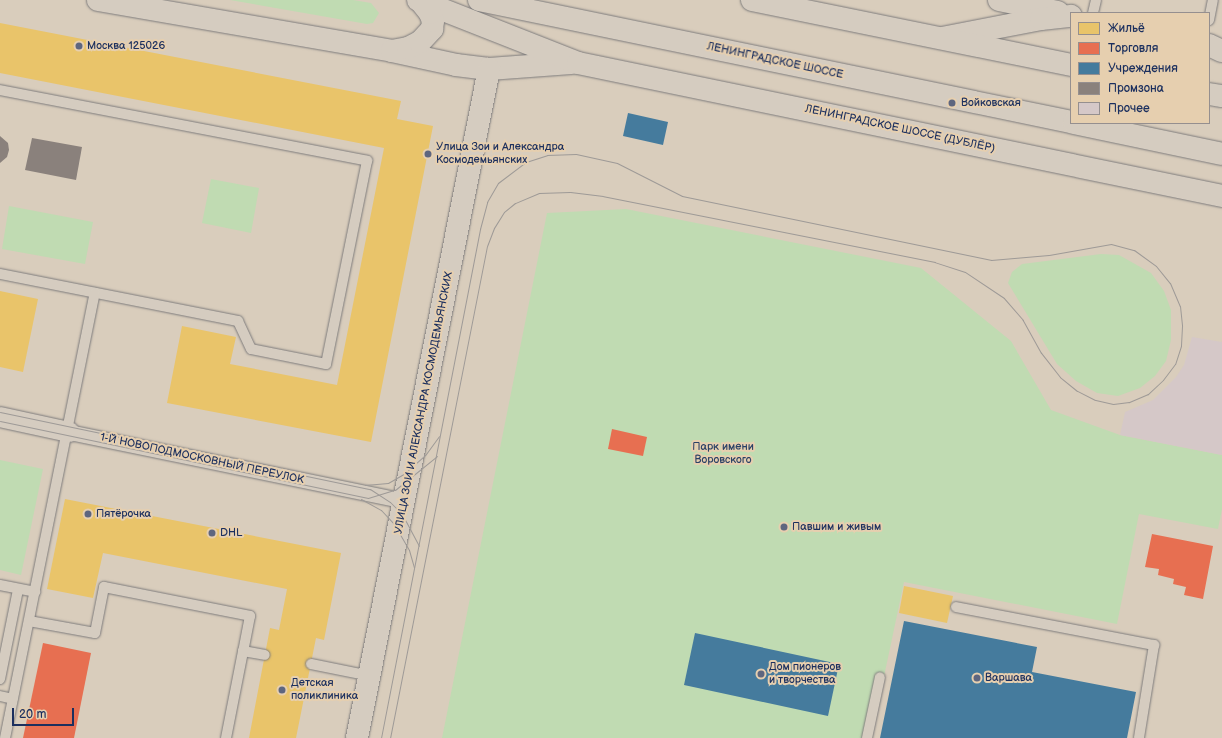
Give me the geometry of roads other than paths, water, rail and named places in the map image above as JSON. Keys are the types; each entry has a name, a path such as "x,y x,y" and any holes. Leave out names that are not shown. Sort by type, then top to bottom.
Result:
{"main road":[{"path":"98,0 392,51 422,60 489,68 578,62"},
{"name":"ЛЕНИНГРАДСКОЕ ШОССЕ","path":"479,0 1070,123"},
{"path":"752,0 1070,65"},
{"path":"999,0 1070,15"},
{"path":"392,51 408,48 420,42 432,29 432,17 420,1"},
{"path":"420,1 578,62"},
{"path":"940,39 1041,19 1070,15"},
{"path":"1210,45 1222,51"},
{"name":"ЛЕНИНГРАДСКОЕ ШОССЕ (ДУБЛЁР)","path":"578,62 1222,196"},
{"name":"УЛИЦА ЗОИ И АЛЕКСАНДРА КОСМОДЕМЬЯНСКИХ","path":"357,738 405,501 489,68"},
{"path":"1210,94 1222,96"},
{"name":"ЛЕНИНГРАДСКОЕ ШОССЕ","path":"1077,124 1222,154"}],"street":[{"name":"1-Й НОВОПОДМОСКОВНЫЙ ПЕРЕУЛОК","path":"0,417 405,501"}],"lane":[{"path":"1093,12 1096,0"},
{"path":"1210,15 1213,0"},
{"path":"0,90 367,161 326,364 251,349 238,321 0,274"},
{"path":"4,738 69,432 95,293"},
{"path":"0,586 35,592"},
{"path":"29,621 95,633 104,587 250,616 226,738"},
{"path":"0,679 18,590"},
{"path":"956,607 1154,645 1139,738"},
{"path":"243,651 265,655"},
{"path":"311,664 370,676"},
{"path":"867,738 880,676"},
{"path":"0,696 12,699"}],"tram line":[{"path":"381,738 480,229 487,202 498,183 526,162 547,155 576,154 617,163 682,196 991,260 1049,255 1111,244 1134,250 1156,266 1170,283 1180,306 1182,326 1181,346 1175,364 1163,380 1148,394 1129,402 1113,404 1095,400 1077,391 1060,377 1041,353 1023,320 1004,298 965,272 935,262 603,196 570,192 539,193 515,203 504,212 494,228 487,246 390,738"},
{"path":"0,412 370,489 390,502 402,514 419,546"},
{"path":"0,421 368,498 395,490 437,456"},
{"path":"365,485 388,483 405,473 426,454 439,436"},
{"path":"361,499 381,510 394,524 409,550 414,567"}],"place":[{"name":"Москва 125026","path":"79,46"},
{"name":"Войковская","path":"952,103"},
{"name":"Улица Зои и Александра Космодемьянских","path":"428,154"},
{"name":"Пятёрочка","path":"88,514"},
{"name":"Павшим и живым","path":"784,527"},
{"name":"DHL","path":"212,533"},
{"name":"Дом пионеров и творчества","path":"761,674"},
{"name":"Варшава","path":"977,678"},
{"name":"Детская поликлиника","path":"282,690"}],"park label":[{"name":"Парк имени Воровского","path":"723,454"}]}
